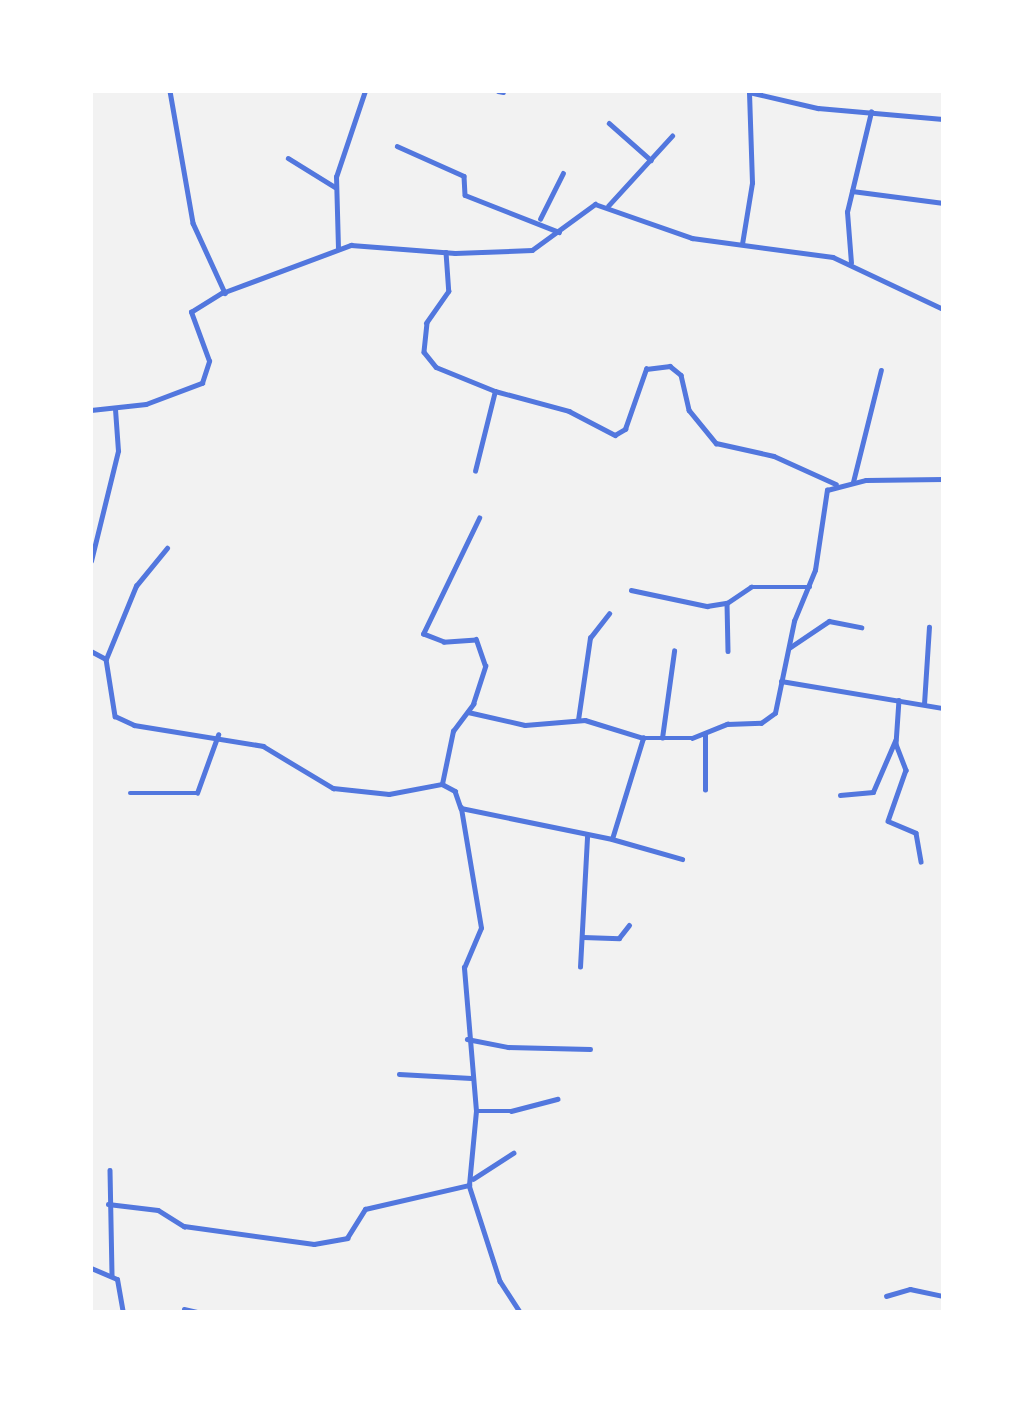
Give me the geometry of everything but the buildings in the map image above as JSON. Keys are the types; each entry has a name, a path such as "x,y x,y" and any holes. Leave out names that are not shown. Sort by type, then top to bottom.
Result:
{"street":[{"path":"170,91 193,223 225,293"},
{"path":"338,248 335,187 349,127 365,91"},
{"path":"742,244 752,183 750,92 871,112 943,119"},
{"path":"851,263 852,191 871,112"},
{"path":"609,123 651,160"},
{"path":"610,207 672,136"},
{"path":"397,146 464,176 465,194 540,219 559,232"},
{"path":"288,158 335,187"},
{"path":"540,219 563,173"},
{"path":"852,191 943,203"},
{"path":"91,410 116,409 202,383 209,361 191,312 225,293 338,248 383,243 446,252 532,250 586,209 610,207 692,238 851,263 943,309"},
{"path":"446,252 449,291 427,323 424,352 436,367 495,391 569,411 615,435 625,429 648,367 675,368 689,410 716,443 774,456 837,484 943,480"},
{"path":"853,482 881,370"},
{"path":"475,471 495,391"},
{"path":"91,561 118,451 116,409"},
{"path":"468,712 525,725 578,720 643,738 705,734 727,724 772,718 788,648 810,587 824,498 837,484"},
{"path":"442,784 453,731 468,712 485,675 480,643 444,642 424,634 479,518"},
{"path":"167,548 136,586 106,659 115,716 134,724 218,735 263,746 333,788 389,794 442,784 455,791 461,808 481,928 464,968 467,1039 476,1111 473,1179"},
{"path":"631,590 696,605 727,603 751,587 810,587"},
{"path":"727,603 728,651"},
{"path":"578,720 590,638 609,614"},
{"path":"788,648 829,621 861,627"},
{"path":"924,704 929,627"},
{"path":"91,651 106,659"},
{"path":"662,738 674,651"},
{"path":"781,681 943,708"},
{"path":"840,794 873,792 896,738 899,700"},
{"path":"705,734 705,790"},
{"path":"130,793 197,793 218,735"},
{"path":"612,839 643,738"},
{"path":"896,738 906,770 888,821 916,833 921,862"},
{"path":"461,808 516,815 587,836 612,839 682,859"},
{"path":"580,967 583,937 578,921 587,836"},
{"path":"583,937 619,938 629,925"},
{"path":"467,1039 508,1047 590,1049"},
{"path":"399,1074 471,1078"},
{"path":"476,1111 557,1099"},
{"path":"108,1203 158,1210 184,1226 314,1244 347,1238 365,1209 469,1185 473,1179 513,1153"},
{"path":"110,1170 108,1203 112,1275 123,1312"},
{"path":"469,1185 500,1281 520,1312"},
{"path":"91,1268 112,1275"},
{"path":"886,1296 910,1289 943,1296"},
{"path":"184,1309 197,1312"}]}
